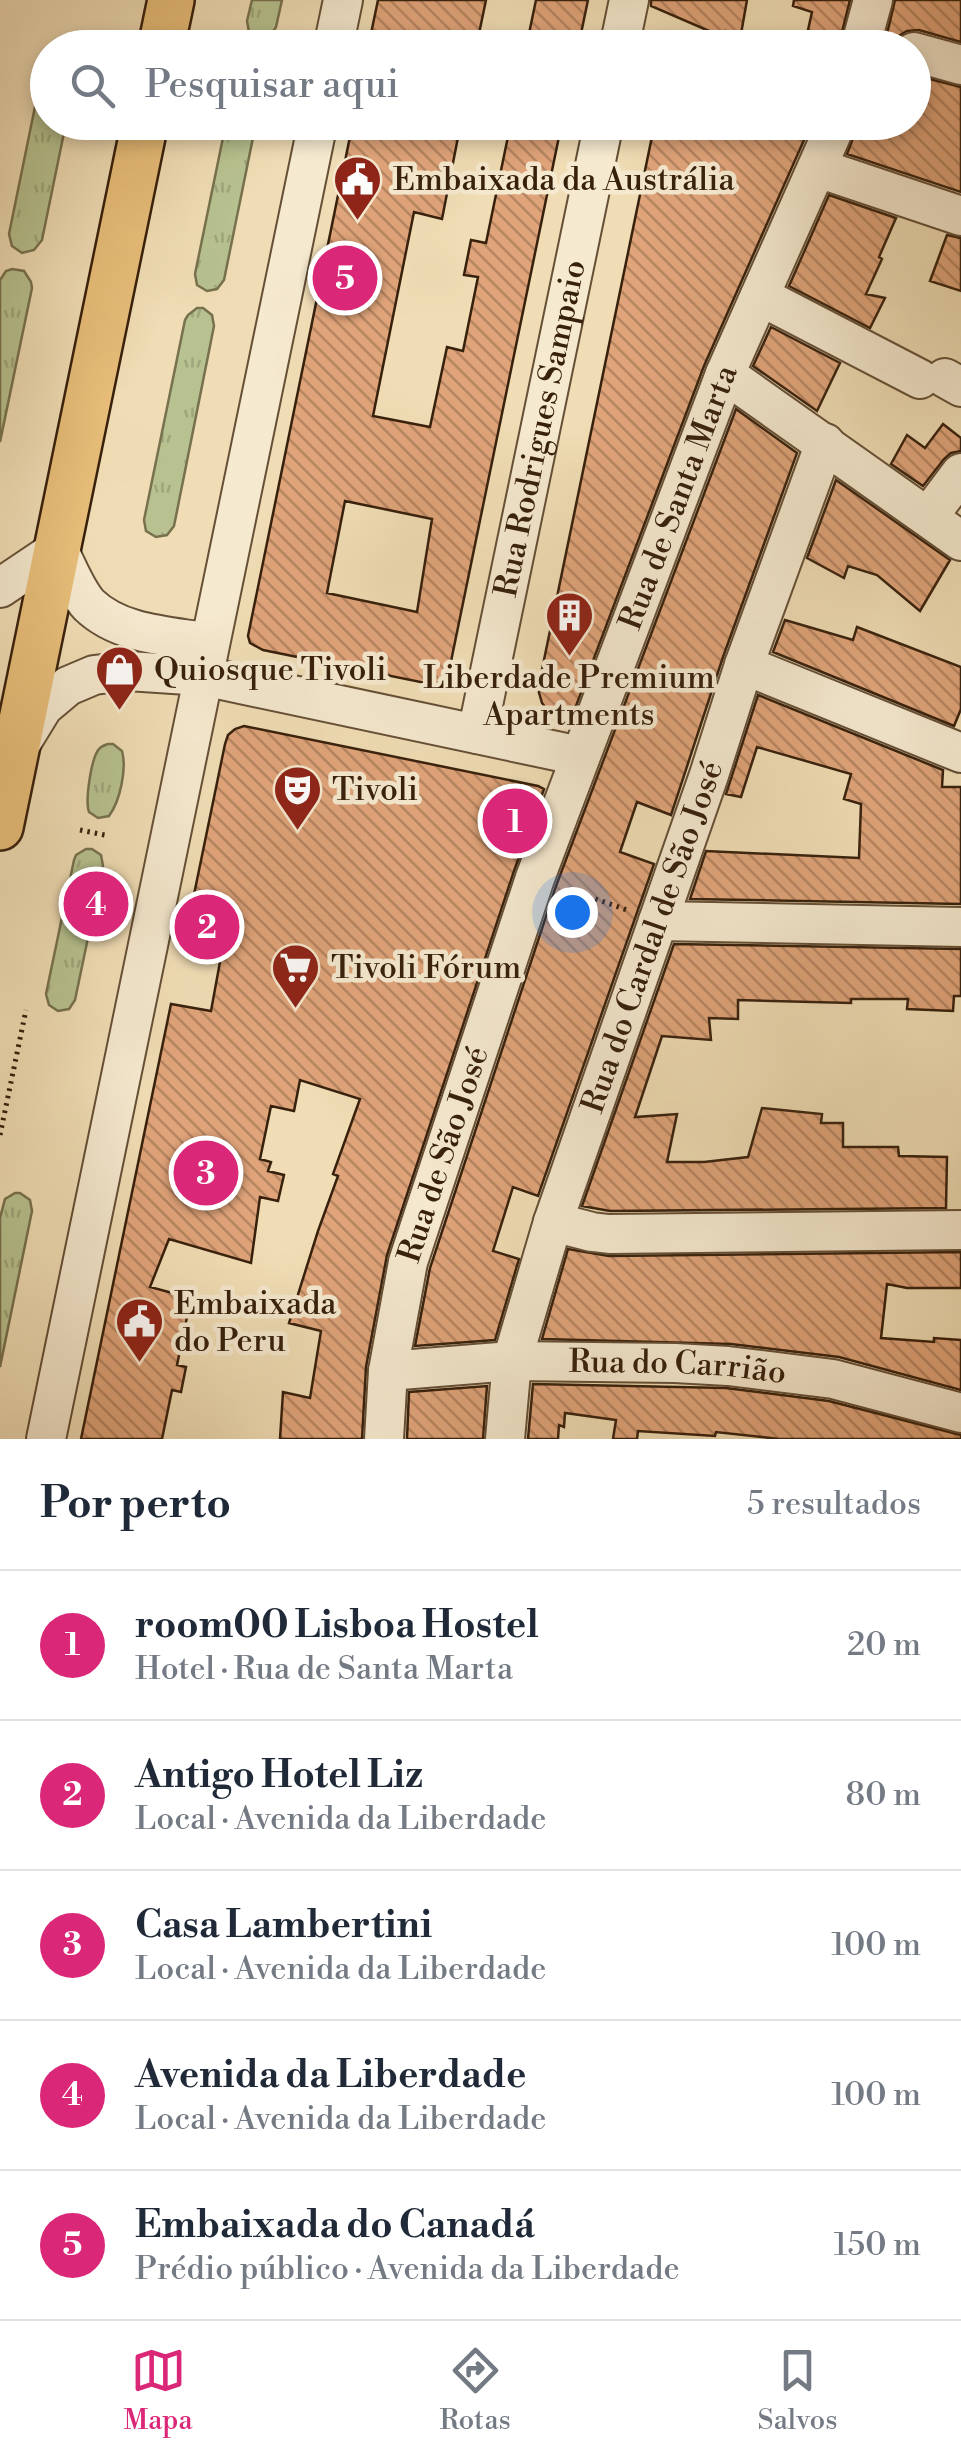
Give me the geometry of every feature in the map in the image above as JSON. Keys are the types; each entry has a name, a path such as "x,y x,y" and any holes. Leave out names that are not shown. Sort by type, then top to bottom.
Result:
{"main road":[{"path":"165,30 171,0"},
{"path":"0,826 142,140"}],"street":[{"path":"337,30 343,0"},
{"path":"623,30 629,0"},
{"path":"864,30 873,0"},
{"path":"931,57 961,65"},
{"path":"46,1439 314,140"},
{"name":"Rua Rodrigues Sampaio","path":"477,734 600,140"},
{"name":"Rua de Santa Marta","path":"535,878 725,374 829,140"},
{"path":"818,168 961,216"},
{"path":"760,296 942,381"},
{"path":"725,374 961,540"},
{"name":"Rua do Cardal de São José","path":"505,1439 512,1361 553,1222 825,443"},
{"path":"928,517 961,473"},
{"path":"0,588 58,549 87,603 125,628 207,660 477,734 580,756"},
{"path":"16,752 44,707 68,686 94,675 207,660"},
{"path":"744,666 961,753"},
{"name":"Rua de São José","path":"384,1439 388,1371 408,1262 535,878"},
{"path":"658,920 961,927"},
{"path":"553,1222 609,1234 961,1230"},
{"name":"Rua do Carrião","path":"388,1371 512,1361 747,1368 833,1379 961,1413"}],"path":[{"path":"80,830 109,836"},
{"path":"535,878 658,920"},
{"path":"0,1134 26,1010"}],"green space":[{"path":"252,0 282,0 274,30 249,30"},
{"path":"30,131 30,140 63,140 42,240 34,250 22,253 12,246 9,234"},
{"path":"223,140 253,140 224,280 217,289 207,291 197,285 195,274"},
{"path":"12,269 24,271 32,288 0,442 0,280"},
{"path":"197,308 212,315 214,326 174,526 167,535 156,537 146,531 144,520 185,320"},
{"path":"108,744 122,751 123,776 113,810 109,816 98,818 89,812 90,779 97,753"},
{"path":"86,849 101,855 103,866 75,1000 69,1009 58,1011 49,1005 46,994 74,860"},
{"path":"15,1193 30,1200 32,1211 0,1367 0,1218 5,1199"}],"building":[{"path":"378,0 486,0 480,30 372,30"},
{"path":"536,0 588,0 582,30 530,30"},
{"path":"651,0 747,0 742,30 707,30 651,6"},
{"path":"794,0 850,0 842,30 808,30 812,12 793,6"},
{"path":"895,0 961,0 961,42 931,33 931,30 888,30"},
{"path":"931,79 961,87 961,192 847,154 852,140 931,140"},
{"path":"349,140 457,140 442,219 414,212 373,416 430,427 447,347 463,351 478,277 464,275 471,240 486,243 507,140 558,140 446,677 435,685 263,650 250,643 248,636","holes":["345,501 432,519 417,612 327,593"]},
{"path":"651,140 804,140 704,366 576,706 568,714 546,708 538,689"},
{"path":"829,195 896,218 866,294 885,298 870,328 789,286"},
{"path":"947,235 961,238 961,291 930,281"},
{"path":"771,327 840,363 817,411 753,366"},
{"path":"736,409 797,453 671,815 637,802 620,852 654,864 538,1196 513,1187 493,1251 519,1259 495,1340 415,1346 430,1268 556,886"},
{"path":"943,424 961,438 961,451 944,459 923,486 891,464 907,435 925,448"},
{"path":"836,480 950,560 920,611 877,575 848,566 844,578 807,558"},
{"path":"785,620 853,640 857,627 961,667 961,709 954,726 773,652"},
{"path":"758,695 943,770 942,787 961,787 961,904 690,899 706,851 859,858 861,804 844,799 851,774 757,747 741,797 726,794"},
{"path":"244,726 544,789 387,1255 366,1367 362,1439 280,1439 283,1392 310,1398 321,1331 289,1323 338,1176 333,1174 360,1099 300,1080 294,1111 271,1106 260,1159 271,1162 268,1171 284,1175 278,1201 260,1197 251,1263 169,1239 150,1287 191,1298 177,1365 186,1367 181,1392 172,1390 162,1439 81,1439 171,1004 211,1011 222,951 184,943 225,744 228,735"},
{"path":"674,944 961,949 961,996 954,996 953,1011 907,1009 908,999 851,999 851,1003 738,1000 738,1019 709,1018 711,1040 662,1036 635,1117 677,1114 667,1162 704,1162 748,1157 762,1108 822,1114 821,1123 843,1123 843,1147 898,1147 899,1156 947,1157 946,1208 610,1211 582,1206"},
{"path":"568,1249 609,1256 961,1252 961,1288 887,1284 881,1338 961,1340 961,1390 839,1357 731,1344 542,1339"},
{"path":"533,1384 726,1388 829,1401 961,1435 961,1439 779,1439 716,1432 715,1436 638,1431 637,1439 613,1439 616,1420 565,1413 558,1439 528,1439"},
{"path":"487,1386 483,1439 407,1439 409,1392"}],"place":[{"name":"Embaixada da Austrália","path":"358,222"},
{"name":"Embaixada do Canadá","path":"345,278"},
{"name":"Liberdade Premium Apartments","path":"569,658"},
{"name":"Quiosque Tivoli","path":"119,712"},
{"name":"room00 Lisboa Hostel","path":"515,821"},
{"name":"Tivoli","path":"297,832"},
{"name":"Avenida da Liberdade","path":"96,904"},
{"name":"Antigo Hotel Liz","path":"207,927"},
{"name":"Tivoli Fórum","path":"296,1010"},
{"name":"Casa Lambertini","path":"206,1173"},
{"name":"Embaixada do Peru","path":"139,1364"}]}
